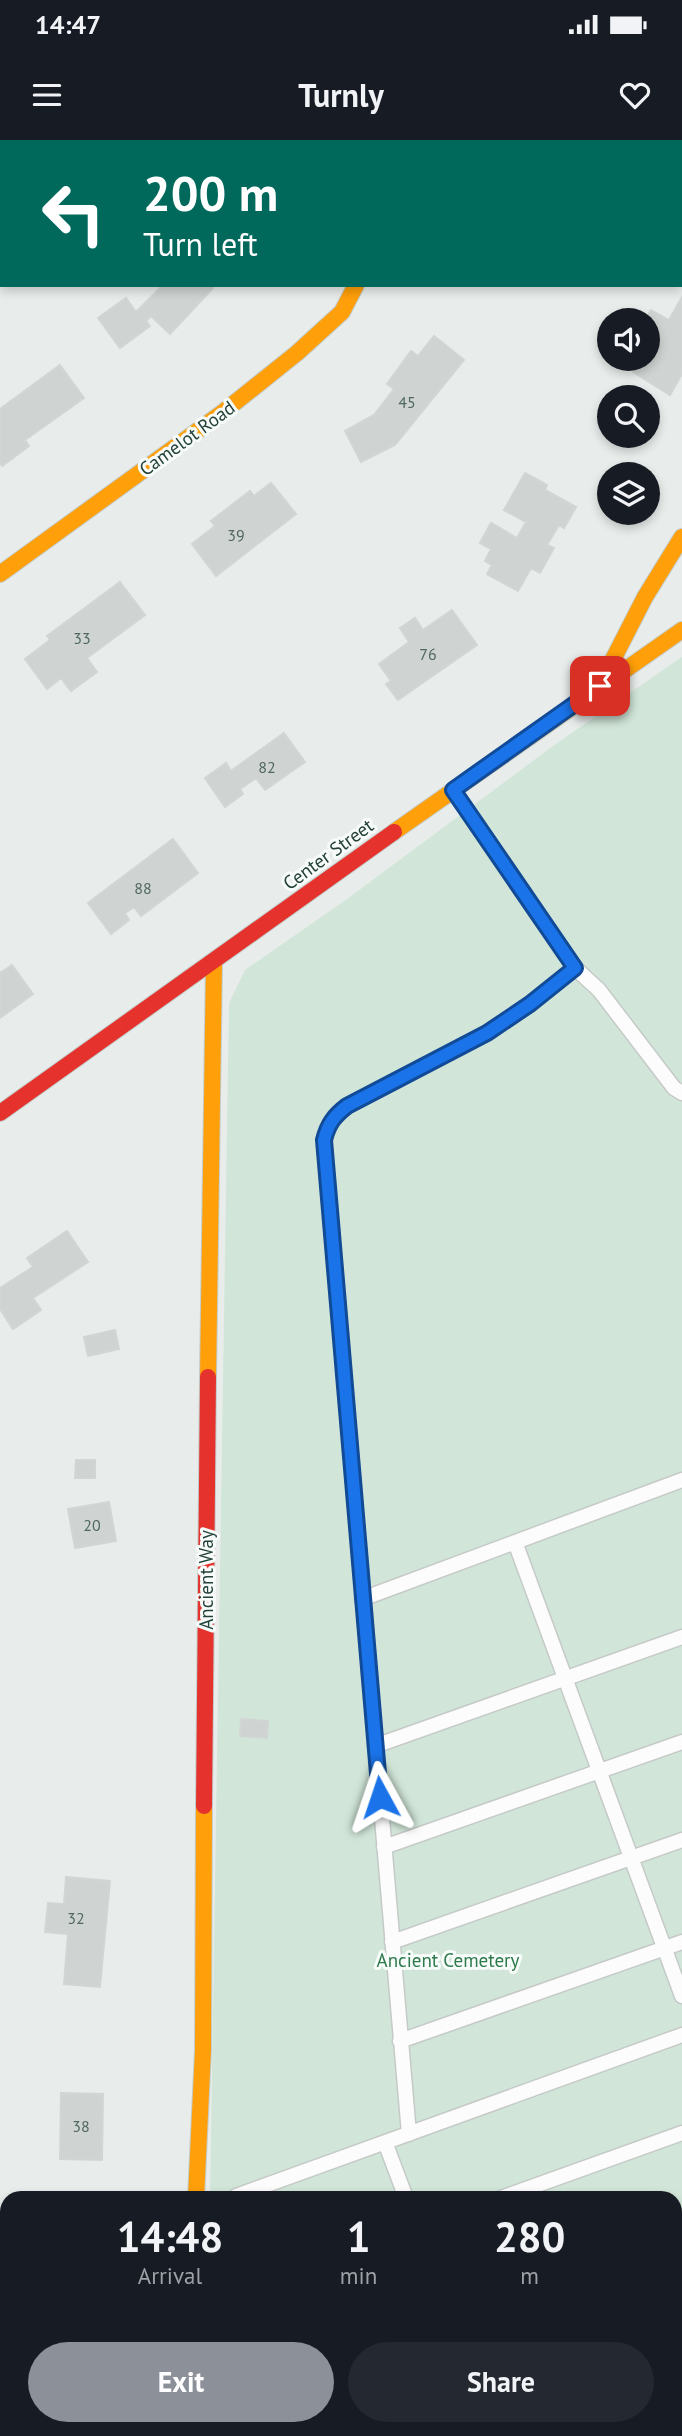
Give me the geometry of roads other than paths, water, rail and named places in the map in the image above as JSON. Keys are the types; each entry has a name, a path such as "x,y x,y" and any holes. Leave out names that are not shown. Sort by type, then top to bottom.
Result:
{"street":[{"name":"Camelot Road","path":"0,574 233,405 342,312 355,287"},
{"path":"600,686 645,597 682,537"},
{"name":"Center Street","path":"0,1114 682,630"},
{"name":"Ancient Way","path":"197,2191 203,2050 206,1475 214,962"}],"lane":[{"path":"453,790 575,968 599,990 674,1087 682,1093"},
{"path":"409,2134 324,1140 327,1127 347,1106 487,1033 530,1004 575,968"},
{"path":"362,1599 682,1480"},
{"path":"515,1542 682,1996"},
{"path":"375,1746 682,1637"},
{"path":"384,1847 682,1742"},
{"path":"392,1942 682,1840"},
{"path":"400,2041 682,1942"},
{"path":"250,2191 682,2035"},
{"path":"520,2191 682,2133"},
{"path":"385,2142 403,2191"}],"park label":[{"name":"Ancient Cemetery","path":"448,1960"}]}
